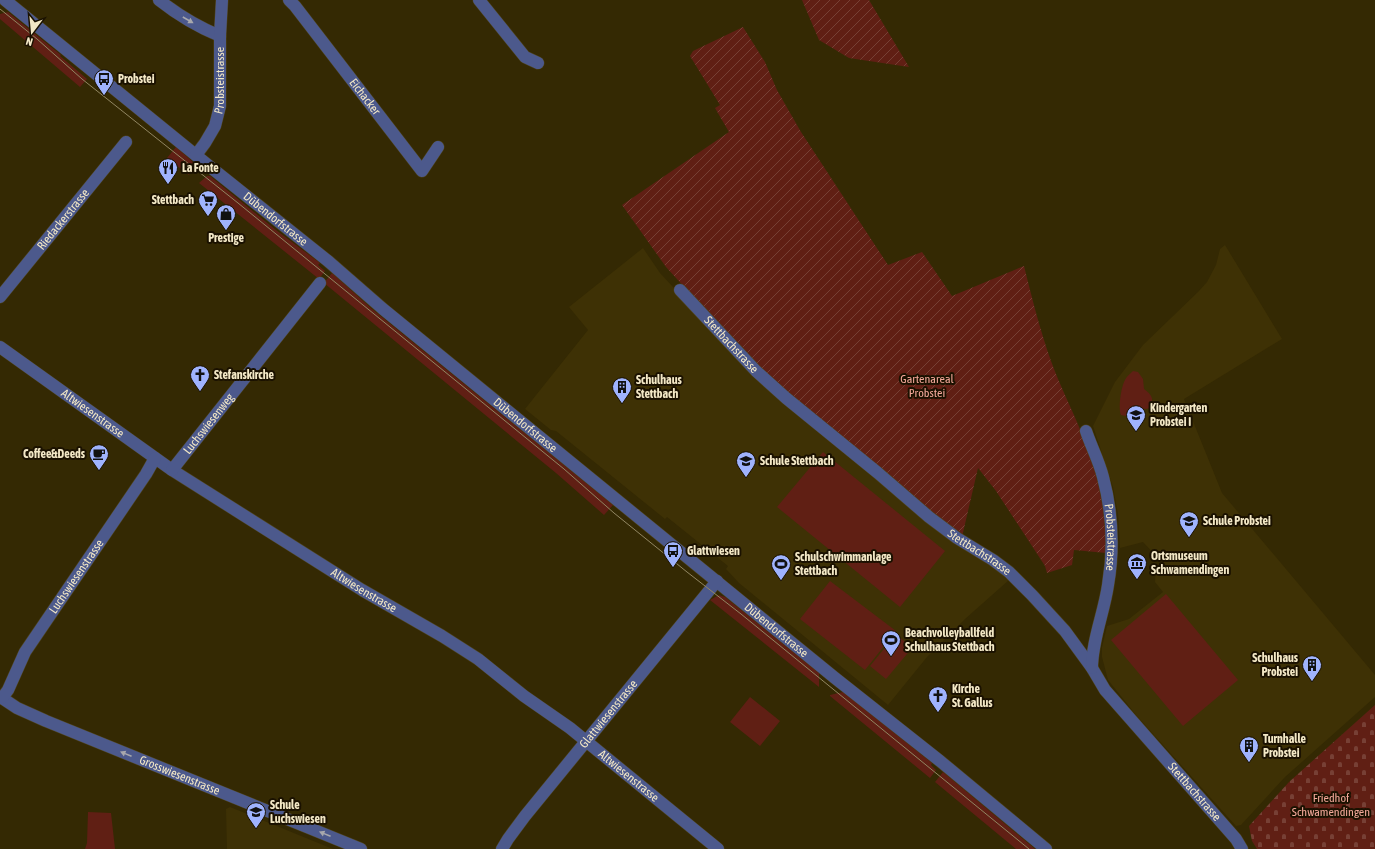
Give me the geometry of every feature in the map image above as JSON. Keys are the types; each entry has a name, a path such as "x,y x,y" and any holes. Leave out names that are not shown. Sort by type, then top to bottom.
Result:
{"street":[{"name":"Dübendorfstrasse","path":"5,0 328,261 383,309 835,678 940,761 1046,849"},
{"path":"160,0 174,12 203,29 220,36"},
{"name":"Probsteistrasse","path":"196,155 215,126 220,106 220,36 222,0"},
{"name":"Eichacker","path":"289,0 422,171 438,147"},
{"path":"479,0 525,57 538,63"},
{"name":"Riedackerstrasse","path":"0,297 126,142"},
{"name":"Luchswiesenweg","path":"172,470 320,283"},
{"name":"Stettbachstrasse","path":"680,290 756,370 786,398 929,517 957,538 993,560 1009,572 1054,618 1092,668 1106,690 1236,839 1242,849"},
{"name":"Altwiesenstrasse","path":"0,347 172,470 362,590 442,636 478,659 524,696 586,741 718,849"},
{"name":"Probsteistrasse","path":"1086,431 1102,476 1110,512 1111,545 1108,586 1092,655 1092,668"},
{"name":"Luchswiesenstrasse","path":"4,700 25,652 146,474 155,458"},
{"name":"Glattwiesenstrasse","path":"502,849 525,816 717,581"},
{"name":"Grosswiesenstrasse","path":"4,700 17,708 111,748 361,849"}],"shaded area":[{"name":"Schule Probstei","path":"1225,245 1282,339 1184,399 1222,493 1375,675 1375,697 1285,777 1241,825 1236,826 1136,715 1108,680 1102,657 1102,647 1107,626 1129,619 1163,592 1155,582 1156,569 1164,568 1157,557 1143,542 1120,548 1118,514 1113,487 1093,426 1115,382 1143,345 1207,282 1216,265 1220,249"},
{"name":"Schule Stettbach","path":"643,248 660,273 753,373 991,563 1009,580 965,619 927,657 888,705 739,583 726,569 728,566 667,517 665,519 556,431 551,430 525,409 588,330 569,307"},
{"name":"Schule Luchswiesen","path":"230,807 333,849 227,849 226,809"}],"green space":[{"path":"802,0 869,0 909,67 849,58 819,40"},
{"path":"8,12 61,55 60,56 87,79 80,87 0,19 0,14"},
{"name":"Gartenareal Probstei","path":"743,27 765,62 777,90 801,132 888,265 922,252 952,296 1024,266 1051,361 1088,448 1097,477 1103,507 1106,553 1074,550 1072,565 1047,573 1045,566 996,491 978,468 962,537 758,368 666,267 622,205 729,132 715,108 720,105 690,56 693,51"},
{"path":"176,147 193,162 189,175 167,158"},
{"path":"207,176 210,176 276,230 320,263 318,265 325,271 319,279 199,183"},
{"path":"332,273 372,309 613,505 604,515 556,473 324,283"},
{"path":"1133,371 1138,372 1143,379 1144,389 1152,397 1152,402 1150,408 1139,408 1126,416 1121,415 1120,398 1122,387 1128,376"},
{"path":"823,452 945,551 900,607 777,507"},
{"path":"830,581 896,631 865,670 800,619"},
{"path":"1166,594 1238,680 1183,726 1111,640"},
{"path":"719,595 725,597 819,673 819,687 710,600"},
{"name":"Beachvolleyballfeld Schulhaus Stettbach","path":"896,634 912,648 886,679 870,666"},
{"path":"843,692 932,763 931,765 936,770 930,778 830,696"},
{"path":"750,697 780,721 760,746 730,722"},
{"name":"Friedhof Schwamendingen","path":"1375,705 1375,849 1257,849 1252,841 1249,826 1289,782"},
{"path":"943,772 1035,849 1016,849 935,782"},
{"path":"88,812 111,813 115,849 85,849 87,843"}],"tram line":[{"path":"0,9 37,39 82,79 238,203 564,469 614,513 741,614 1029,849"}],"place":[{"name":"Probstei","path":"104,96"},
{"name":"La Fonte","path":"168,185"},
{"name":"Stettbach","path":"208,217"},
{"name":"Prestige","path":"226,231"},
{"name":"Stefanskirche","path":"200,392"},
{"name":"Schulhaus Stettbach","path":"622,404"},
{"name":"Kindergarten Probstei I","path":"1136,432"},
{"name":"Coffee&Deeds","path":"99,471"},
{"name":"Schule Stettbach","path":"746,478"},
{"name":"Schule Probstei","path":"1189,538"},
{"name":"Glattwiesen","path":"673,568"},
{"name":"Ortsmuseum Schwamendingen","path":"1137,580"},
{"name":"Schulschwimmanlage Stettbach","path":"781,581"},
{"name":"Beachvolleyballfeld Schulhaus Stettbach","path":"891,657"},
{"name":"Schulhaus Probstei","path":"1312,682"},
{"name":"Kirche St. Gallus","path":"938,713"},
{"name":"Turnhalle Probstei","path":"1249,763"},
{"name":"Schule Luchswiesen","path":"256,829"}]}
